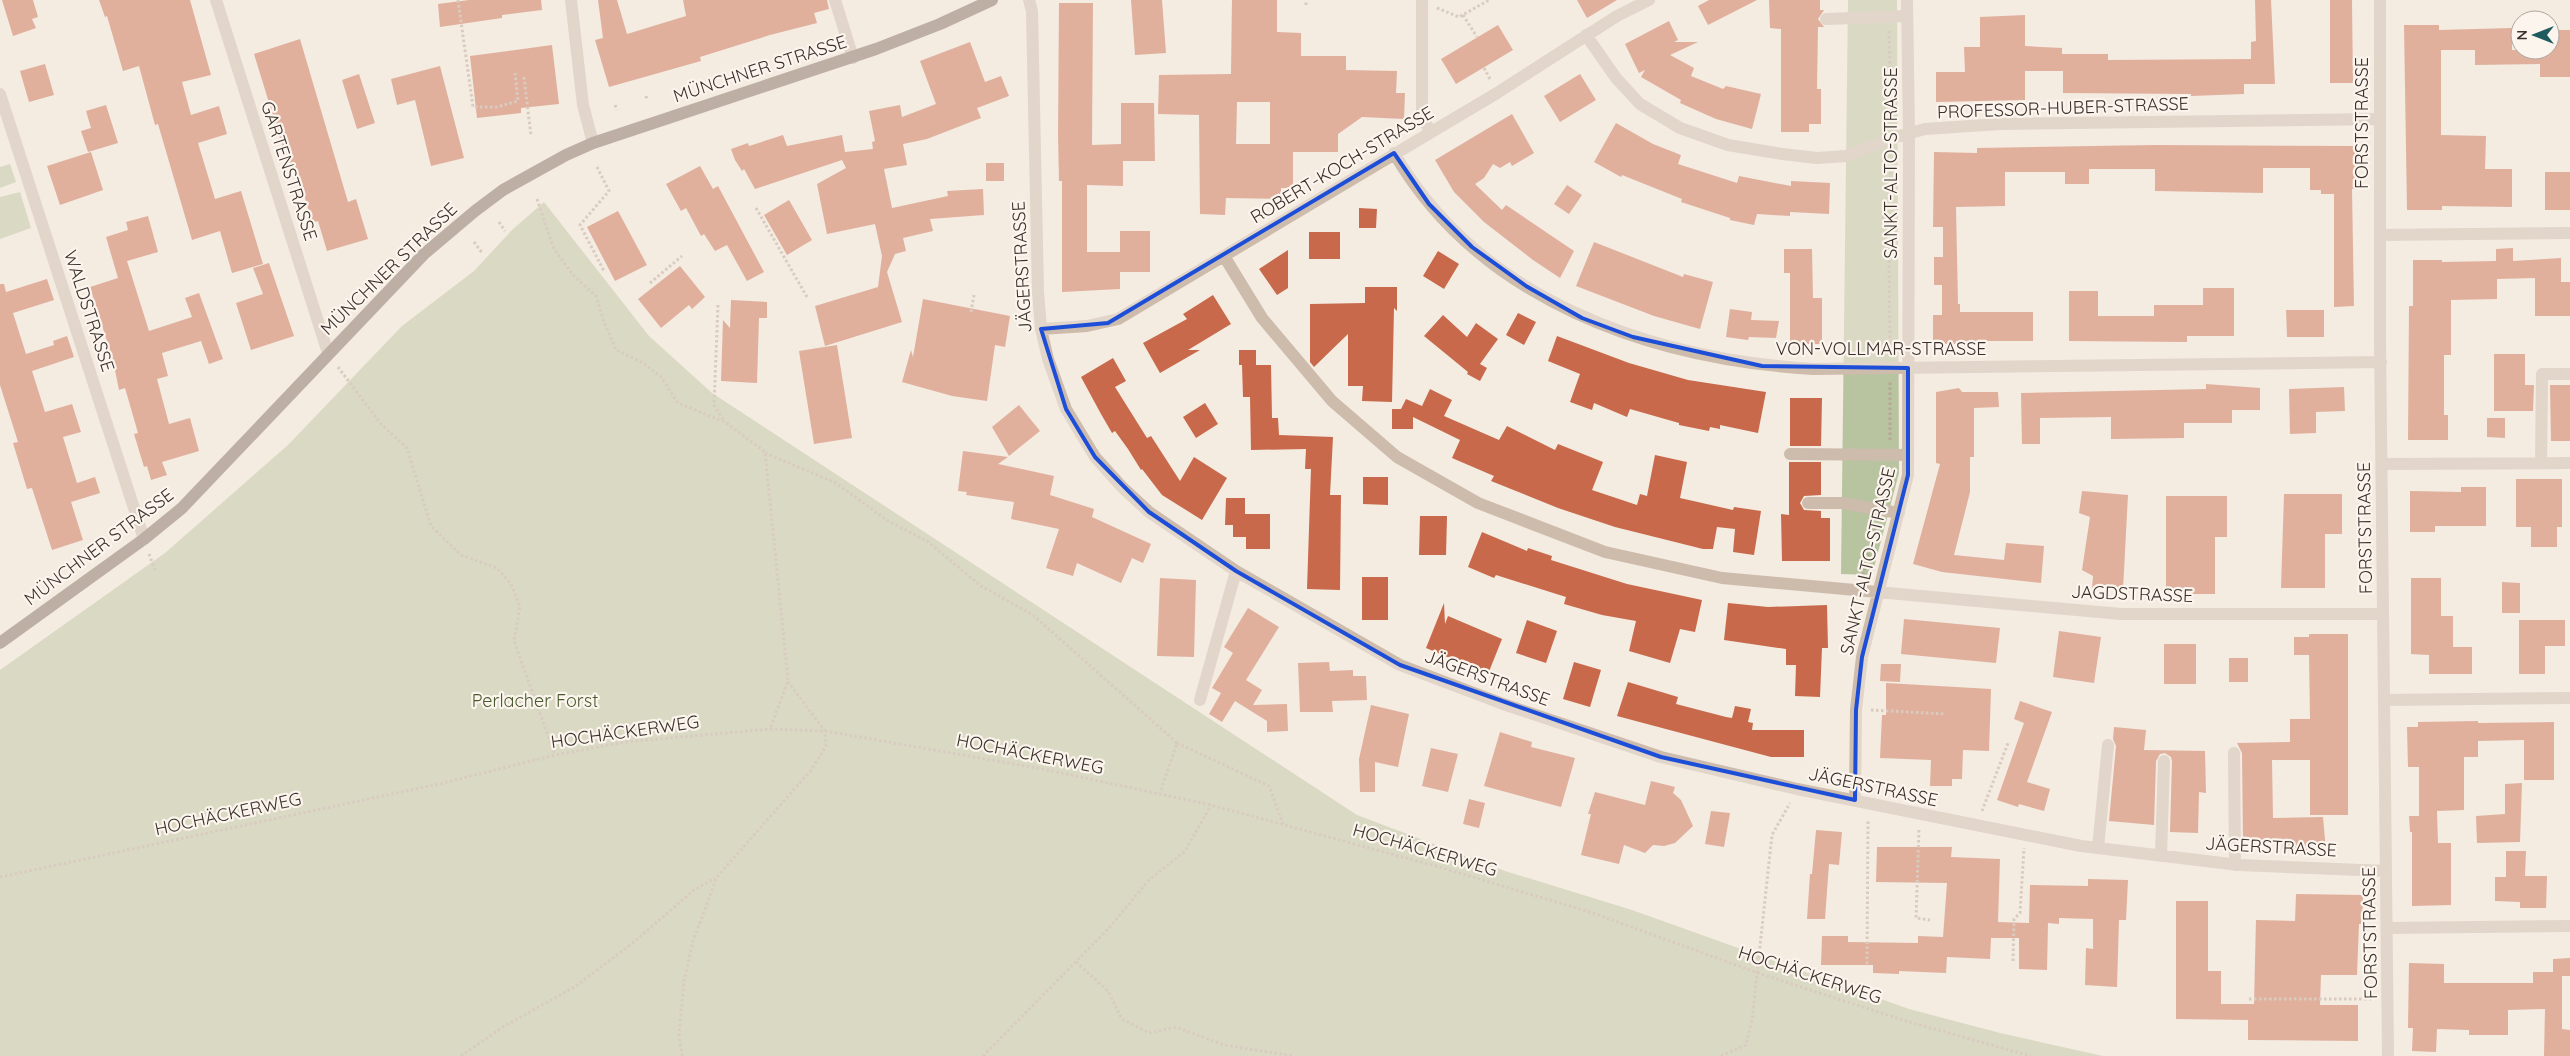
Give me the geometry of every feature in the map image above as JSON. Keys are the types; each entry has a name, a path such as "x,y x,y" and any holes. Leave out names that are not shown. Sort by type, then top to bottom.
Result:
{"main road":[{"name":"MÜNCHNER STRASSE","path":"0,643 144,539 182,508 424,254 475,211 521,179 593,143 853,58 940,24 992,0"}],"street":[{"name":"GARTENSTRASSE","path":"216,0 328,353"},
{"path":"571,0 583,106 593,143"},
{"path":"835,0 853,58"},
{"name":"JÄGERSTRASSE","path":"1029,0 1032,11 1038,292 1041,330 1052,374 1066,409 1095,457 1122,487 1149,512 1236,571 1400,665 1503,704 1661,757 1797,789 1976,826 2098,848 2235,865 2386,871"},
{"name":"ROBERT-KOCH-STRASSE","path":"1041,330 1087,326 1118,319 1394,152 1498,93 1586,35 1649,0"},
{"name":"SANKT-ALTO-STRASSE","path":"1855,800 1856,710 1862,658 1908,475 1909,134 1907,0"},
{"name":"FORSTSTRASSE","path":"2380,0 2380,235 2388,1056"},
{"path":"1422,3 1422,115 1430,132"},
{"path":"1826,19 1907,16"},
{"name":"PROFESSOR-HUBER-STRASSE","path":"1586,35 1616,78 1640,104 1680,128 1728,145 1817,158 1846,156 1892,138 1925,129 2000,124 2380,118"},
{"name":"WALDSTRASSE","path":"0,94 144,539"},
{"name":"VON-VOLLMAR-STRASSE","path":"1394,152 1429,204 1472,247 1526,286 1582,318 1633,337 1705,356 1762,366 1813,369 2381,362"},
{"path":"2380,235 2570,233"},
{"name":"JAGDSTRASSE","path":"1224,256 1262,318 1332,401 1397,457 1478,503 1605,552 1722,578 2121,614 2383,614"},
{"path":"2541,463 2542,374 2570,374"},
{"path":"1790,454 1908,455"},
{"path":"2382,464 2570,463"},
{"path":"1808,503 1842,503 1899,513"},
{"path":"1200,700 1236,571"},
{"path":"2384,700 2570,698"},
{"path":"2098,848 2108,745"},
{"path":"2234,753 2235,865"},
{"path":"2161,856 2164,761"},
{"path":"2387,928 2570,926"}],"path":[{"path":"458,0 473,107 497,106 518,101 515,73"},
{"path":"1306,0 1306,5"},
{"path":"1422,3 1459,17 1490,0"},
{"path":"1463,14 1477,37"},
{"path":"1889,16 1890,71"},
{"path":"524,77 531,136"},
{"path":"615,105 617,110"},
{"path":"1860,589 1880,510 1890,454 1888,256 1883,220 1890,189 1892,138"},
{"path":"596,167 609,191 580,225 604,271"},
{"path":"537,199 554,249 574,276 596,296 604,322 616,350 643,363 661,377 678,403 725,422 765,452 836,483 888,521 927,541 981,586 1033,615 1177,743 1268,786 1283,824"},
{"path":"756,208 807,297"},
{"path":"498,222 505,231"},
{"path":"474,242 483,254"},
{"path":"650,283 682,256"},
{"path":"971,312 974,296"},
{"path":"718,305 714,405 725,422"},
{"path":"347,379 380,422 407,448 430,526 461,555 497,568 511,584 520,606 514,641 555,755"},
{"path":"765,452 788,681 770,729"},
{"path":"461,1056 503,1026 576,986 634,942 694,890 717,877 812,768 826,746 825,731 788,681"},
{"path":"1856,710 1946,714"},
{"name":"HOCHÄCKERWEG","path":"0,877 439,784 555,755 663,737 770,729 825,731 1034,768 1160,793 1283,824 1593,913 1758,973 1906,1021 2031,1056"},
{"path":"1160,793 1177,743"},
{"path":"1976,826 2008,743"},
{"path":"1721,1056 1746,1045 1752,1020 1758,973 1772,835 1797,789"},
{"path":"1867,964 1868,803"},
{"path":"983,1056 1108,929 1148,881 1185,851 1211,805"},
{"path":"1920,814 1916,918 1930,920"},
{"path":"2013,961 2014,918 2020,913 2024,835"},
{"path":"682,1056 679,1034 684,981 693,941 717,877"},
{"path":"1076,962 1108,991 1122,1019 1150,1032 1176,1027 1224,1045 1294,1056"},
{"path":"2249,999 2388,999"}],"highlighted area":[{"path":"1394,153 1429,204 1472,247 1526,286 1582,318 1633,337 1762,366 1908,368 1908,475 1862,657 1856,710 1855,800 1661,757 1400,665 1236,571 1149,512 1095,457 1066,409 1041,329 1108,323"}],"green space":[{"path":"1848,0 1897,0 1899,473 1872,575 1841,574"},
{"path":"10,164 16,182 0,188 0,167"},
{"path":"20,192 31,228 0,239 0,197"},
{"name":"Perlacher Forst","path":"544,202 649,336 712,393 1357,815 1505,871 1632,910 1909,1009 2000,1033 2103,1056 0,1056 0,670 165,553 288,445 402,326 474,271 512,230"}],"building":[{"path":"2,0 33,0 38,17 32,19 36,28 13,36"},
{"path":"99,0 190,0 211,75 182,82 191,115 219,106 227,134 198,143 215,199 241,191 263,264 232,273 220,231 192,240 158,124 155,125 139,66 123,71 107,16 105,17"},
{"path":"469,0 541,0 542,10 502,15 502,18 440,27 438,4"},
{"path":"598,0 617,0 627,34 686,16 683,0 827,0 829,9 814,13 817,23 770,35 700,57 701,61 609,87 595,40 603,38"},
{"path":"1131,0 1162,0 1166,53 1135,55"},
{"path":"1232,0 1277,0 1277,32 1301,33 1301,56 1346,56 1346,70 1397,71 1396,93 1405,93 1404,119 1362,117 1338,134 1338,152 1293,152 1293,188 1281,188 1281,199 1226,198 1225,215 1200,214 1199,115 1158,114 1159,75 1231,74","holes":["1237,102 1270,102 1270,144 1236,144"]},
{"path":"1577,0 1617,0 1587,18"},
{"path":"1709,0 1757,0 1708,25 1698,6"},
{"path":"1769,0 1820,0 1820,10 1824,10 1818,19 1824,27 1818,27 1817,89 1821,89 1821,124 1809,124 1809,132 1781,132 1781,29 1770,28"},
{"path":"2255,0 2271,0 2275,84 2244,84 2244,94 2191,96 2191,94 2063,93 2063,71 2025,71 2025,100 1936,102 1936,72 1965,72 1964,47 1980,47 1980,17 2025,15 2025,46 2062,48 2062,54 2108,54 2108,60 2251,59 2251,42 2256,41"},
{"path":"2330,0 2352,0 2353,83 2330,83"},
{"path":"1059,3 1093,3 1092,145 1121,144 1121,103 1154,103 1155,161 1123,161 1123,186 1087,185 1087,252 1120,252 1120,231 1150,231 1150,272 1120,272 1120,289 1062,292 1062,181 1059,181 1058,135"},
{"path":"1669,21 1678,40 1674,42 1698,42 1670,55 1694,68 1691,76 1723,89 1726,86 1761,94 1752,129 1716,119 1680,103 1681,100 1641,77 1645,70 1639,73 1625,44"},
{"path":"1498,25 1513,50 1456,84 1441,59"},
{"path":"2404,25 2439,25 2439,30 2510,28 2510,60 2560,60 2560,30 2570,30 2570,77 2540,77 2540,64 2475,65 2475,50 2441,50 2441,135 2486,136 2485,169 2512,169 2512,207 2442,206 2442,210 2407,210"},
{"path":"300,39 348,202 356,199 368,239 327,251 318,221 312,223 297,169 290,171 254,54"},
{"path":"970,42 985,82 1001,76 1009,96 977,108 981,118 927,139 903,144 907,165 884,169 892,208 948,196 947,191 983,189 984,215 930,219 933,231 903,238 906,251 895,254 887,272 902,322 825,346 815,306 878,287 882,256 875,224 827,234 817,184 846,168 842,160 755,189 744,169 742,171 735,160 731,149 748,143 749,146 783,135 787,146 842,135 845,152 873,149 872,142 875,141 869,111 900,105 902,117 936,104 920,61"},
{"path":"552,45 559,104 521,108 521,113 477,118 470,56"},
{"path":"45,64 54,95 29,102 20,71"},
{"path":"440,66 464,158 431,166 415,100 397,105 391,79"},
{"path":"359,74 375,123 357,129 342,80"},
{"path":"1580,74 1596,100 1560,122 1544,96"},
{"path":"106,105 118,143 88,152 81,131 91,128 86,111"},
{"path":"1512,114 1534,153 1512,166 1510,162 1500,168 1493,164 1484,178 1475,184 1502,210 1506,205 1574,251 1560,278 1533,260 1484,222 1454,192 1435,160"},
{"path":"1616,123 1653,144 1681,155 1678,164 1737,183 1739,176 1791,186 1791,181 1830,183 1829,214 1790,212 1790,216 1757,214 1754,225 1730,220 1730,218 1681,202 1682,199 1622,175 1621,177 1594,162"},
{"path":"2155,145 2355,146 2355,189 2352,189 2354,306 2334,307 2334,194 2321,194 2321,190 2310,190 2310,168 2263,168 2263,193 2155,191 2155,169 2089,169 2089,184 2065,184 2065,172 2005,172 2005,206 1956,207 1958,304 1960,304 1960,312 2033,312 2033,341 1956,341 1956,344 1933,344 1933,315 1942,315 1942,285 1934,285 1934,257 1943,257 1943,227 1933,227 1934,152 1977,153 1977,148"},
{"path":"91,152 103,190 60,205 47,166"},
{"path":"986,163 1004,163 1004,181 986,181"},
{"path":"700,166 713,189 718,186 764,272 747,281 727,245 715,251 704,234 701,236 686,208 681,211 666,184"},
{"path":"2545,172 2570,172 2570,210 2545,210"},
{"path":"1567,185 1582,195 1569,214 1554,204"},
{"path":"789,200 812,240 787,255 764,215"},
{"path":"1359,208 1377,209 1376,228 1359,228"},
{"path":"618,211 647,265 615,281 587,227"},
{"path":"148,216 158,252 127,261 149,331 192,317 185,298 199,293 223,359 209,364 201,341 162,353 168,376 157,379 169,424 190,418 199,451 162,462 167,475 151,480 147,466 144,467 134,434 138,433 125,388 119,390 113,360 90,287 118,278 106,237 128,230 126,222"},
{"path":"1309,232 1340,232 1340,259 1309,259"},
{"path":"1594,242 1683,277 1684,274 1713,282 1700,329 1654,316 1576,286"},
{"path":"2513,248 2513,261 2561,258 2561,282 2570,282 2570,316 2535,316 2535,278 2497,279 2497,299 2451,300 2451,355 2444,355 2444,415 2448,415 2448,440 2408,440 2409,306 2413,306 2413,260 2442,260 2442,262 2496,261 2496,249"},
{"path":"1784,249 1812,249 1813,298 1822,298 1822,344 1790,344 1790,273 1784,273"},
{"path":"1288,250 1288,288 1277,295 1259,269"},
{"path":"1438,251 1459,264 1444,289 1423,276"},
{"path":"269,263 294,336 251,350 236,303 263,294 253,268"},
{"path":"680,266 705,297 692,309 689,305 661,328 638,299"},
{"path":"47,279 54,300 13,313 26,354 54,345 53,341 67,336 74,357 32,371 45,412 72,404 81,432 63,437 77,483 95,477 100,493 71,502 83,540 52,550 32,488 27,489 13,443 18,442 0,385 0,284 4,284 6,292"},
{"path":"1365,287 1397,287 1397,311 1394,308 1392,402 1362,401 1363,386 1348,386 1348,334 1314,367 1310,362 1310,304 1365,303"},
{"path":"2203,288 2234,288 2234,336 2187,336 2187,342 2069,341 2069,291 2098,291 2098,316 2154,316 2154,305 2203,305"},
{"path":"1213,295 1231,324 1188,350 1200,350 1160,373 1143,343 1187,319 1183,314"},
{"path":"923,299 1010,316 1005,347 995,345 987,401 952,396 902,382 911,350 913,357"},
{"path":"731,300 767,302 767,318 759,318 757,383 721,381 723,320 730,328"},
{"path":"1730,309 1752,312 1751,320 1779,321 1776,338 1749,337 1748,340 1726,337"},
{"path":"2286,310 2324,310 2324,337 2287,337"},
{"path":"1518,313 1536,322 1524,345 1506,335"},
{"path":"1443,315 1467,337 1476,323 1498,339 1480,364 1487,368 1480,381 1467,374 1468,372 1424,336"},
{"path":"1557,336 1629,363 1688,380 1766,392 1758,433 1720,425 1720,429 1710,427 1709,431 1679,425 1679,423 1630,409 1627,417 1594,403 1592,410 1570,402 1580,374 1548,361"},
{"path":"837,345 852,438 814,444 799,351"},
{"path":"1239,350 1256,350 1256,365 1239,365"},
{"path":"2494,354 2525,354 2525,385 2534,385 2533,411 2494,411"},
{"path":"1113,358 1126,381 1115,387 1147,438 1151,436 1180,481 1194,457 1227,478 1202,520 1162,495 1141,470 1115,431 1112,433 1101,414 1081,377"},
{"path":"1242,365 1271,365 1272,418 1278,418 1279,435 1333,437 1330,495 1341,495 1340,590 1307,589 1311,469 1305,469 1306,449 1251,450 1250,397 1243,397"},
{"path":"2206,384 2260,388 2260,410 2232,410 2232,423 2184,423 2184,438 2111,439 2111,417 2040,418 2040,444 2022,444 2021,393 2206,389"},
{"path":"2550,385 2570,385 2570,441 2551,441"},
{"path":"2344,387 2345,411 2316,412 2316,433 2290,434 2289,389"},
{"path":"1959,388 1962,392 1998,392 1999,407 1974,408 1974,457 1970,457 1970,492 1954,555 2004,560 2006,543 2044,546 2041,583 1942,572 1913,564 1940,464 1936,463 1936,392"},
{"path":"1430,389 1452,400 1444,416 1499,440 1507,426 1555,450 1558,444 1603,462 1592,490 1637,505 1640,494 1647,496 1655,455 1687,462 1680,498 1733,510 1734,507 1761,511 1754,555 1733,552 1735,529 1717,527 1713,549 1703,549 1615,527 1558,508 1491,481 1494,476 1452,458 1460,440 1413,417 1413,429 1392,429 1392,409 1401,409 1406,399 1422,406"},
{"path":"1790,398 1822,398 1821,446 1790,446"},
{"path":"1205,403 1218,424 1196,438 1183,417"},
{"path":"1019,405 1040,431 1009,456 992,427"},
{"path":"2487,418 2505,418 2505,438 2487,437"},
{"path":"963,451 1008,457 998,464 1054,476 1050,495 1094,509 1092,517 1151,544 1143,563 1132,558 1121,583 1077,563 1073,576 1046,568 1059,529 1011,519 1014,502 966,495 967,492 958,491"},
{"path":"1789,462 1821,462 1821,495 1804,496 1800,503 1804,510 1821,511 1821,518 1830,518 1830,561 1782,561 1781,514 1789,515"},
{"path":"1363,477 1388,477 1388,505 1363,504"},
{"path":"2516,479 2562,479 2562,527 2557,527 2557,547 2531,547 2531,527 2516,527"},
{"path":"2461,487 2486,487 2486,526 2435,526 2435,532 2410,532 2410,491 2461,492"},
{"path":"2082,491 2128,495 2123,590 2092,588 2093,576 2082,570 2090,517 2079,513"},
{"path":"2284,494 2342,494 2342,534 2325,534 2325,588 2281,588"},
{"path":"2166,496 2227,496 2227,537 2215,537 2215,594 2166,594"},
{"path":"1226,498 1245,498 1245,514 1270,514 1270,549 1246,549 1246,537 1233,537 1233,525 1225,525"},
{"path":"1420,516 1447,516 1446,555 1419,555"},
{"path":"1482,532 1527,551 1528,548 1552,556 1551,560 1627,584 1702,600 1695,632 1680,629 1670,663 1629,651 1636,621 1602,615 1564,604 1566,597 1496,575 1494,578 1468,567"},
{"path":"1362,577 1388,577 1388,620 1362,620"},
{"path":"1160,578 1196,580 1194,657 1157,656"},
{"path":"2411,578 2441,578 2441,616 2453,616 2453,647 2472,647 2472,674 2429,674 2429,655 2411,654"},
{"path":"2502,582 2520,583 2520,613 2502,613"},
{"path":"1444,603 1445,624 1448,616 1502,639 1488,674 1426,648"},
{"path":"1728,603 1768,607 1827,605 1828,648 1822,648 1820,697 1795,696 1796,665 1786,665 1786,649 1724,640"},
{"path":"1248,608 1279,627 1246,680 1262,690 1253,705 1287,704 1288,731 1267,732 1267,721 1235,701 1222,722 1209,714 1221,693 1212,688 1233,653 1224,647"},
{"path":"1904,619 2000,628 1996,663 1901,654"},
{"path":"1527,620 1557,631 1546,663 1516,653"},
{"path":"2519,620 2565,620 2565,646 2545,646 2545,674 2519,674"},
{"path":"2059,631 2101,637 2094,683 2053,677"},
{"path":"2309,634 2348,634 2348,815 2310,815 2310,760 2272,760 2273,818 2323,817 2326,851 2297,853 2297,851 2282,851 2282,840 2243,840 2242,753 2237,743 2290,742 2290,719 2310,719 2309,655 2294,655 2294,637 2309,637"},
{"path":"2164,644 2196,644 2196,684 2164,684"},
{"path":"2229,658 2248,658 2248,682 2229,682"},
{"path":"1329,662 1330,671 1353,670 1353,676 1366,676 1367,700 1332,701 1333,712 1300,712 1298,663"},
{"path":"1574,662 1601,670 1590,707 1563,699"},
{"path":"1881,664 1901,664 1900,682 1880,681"},
{"path":"1628,682 1678,697 1676,704 1726,717 1732,718 1735,706 1751,709 1748,722 1753,723 1752,730 1804,730 1804,757 1771,757 1617,716"},
{"path":"1886,683 1991,689 1989,751 1963,750 1962,779 1952,779 1952,786 1930,786 1931,760 1880,758 1882,715 1886,715"},
{"path":"2020,701 2052,712 2027,782 2050,789 2044,811 2019,804 2018,807 1997,800 2024,723 2014,719"},
{"path":"1371,705 1409,714 1398,767 1375,762 1375,792 1360,792 1359,759"},
{"path":"2478,721 2478,723 2554,722 2554,780 2524,780 2524,740 2478,741 2478,757 2464,757 2464,810 2437,811 2438,843 2451,843 2451,905 2412,906 2412,832 2410,832 2409,816 2419,816 2419,767 2408,767 2407,727 2418,727 2418,722"},
{"path":"2114,727 2146,730 2144,750 2205,751 2206,793 2199,792 2198,833 2170,832 2172,761 2171,757 2165,753 2160,754 2156,761 2154,825 2109,821 2116,746 2113,739"},
{"path":"1500,732 1532,742 1531,747 1575,758 1561,807 1484,786"},
{"path":"1431,748 1458,754 1448,792 1422,786"},
{"path":"1651,781 1675,787 1673,793 1681,800 1693,826 1675,843 1664,846 1653,845 1645,853 1624,845 1619,864 1581,855 1591,814 1588,814 1595,792 1645,805"},
{"path":"2522,783 2520,842 2477,843 2476,816 2505,814 2505,784"},
{"path":"1469,799 1485,803 1479,828 1463,824"},
{"path":"1711,811 1730,813 1724,847 1705,844"},
{"path":"1816,830 1842,832 1839,865 1829,864 1825,919 1807,919 1810,874 1812,874"},
{"path":"1877,847 1952,847 1951,857 2000,859 1998,922 2029,923 2030,885 2088,886 2088,879 2128,880 2126,920 2119,920 2117,987 2085,985 2086,948 2093,949 2093,919 2059,918 2059,924 2048,923 2047,970 2019,969 2019,938 1991,938 1990,959 1947,957 1946,973 1899,971 1899,974 1873,973 1873,965 1821,965 1822,936 1848,936 1848,942 1918,943 1918,936 1943,937 1947,883 1876,882"},
{"path":"2506,851 2526,851 2525,876 2547,876 2546,908 2520,908 2520,902 2495,901 2495,877 2506,877"},
{"path":"2296,894 2363,895 2362,924 2359,924 2357,975 2321,975 2320,1005 2358,1005 2358,1041 2248,1040 2248,1020 2176,1019 2176,901 2208,901 2208,971 2221,971 2221,1004 2254,1004 2256,920 2295,921"},
{"path":"2570,958 2570,976 2562,976 2562,1029 2570,1030 2570,1056 2544,1056 2545,1009 2508,1010 2508,1035 2469,1035 2469,1030 2437,1029 2436,1052 2412,1051 2413,1028 2408,1028 2409,963 2444,964 2444,983 2533,983 2533,972 2553,972 2553,959"}]}
